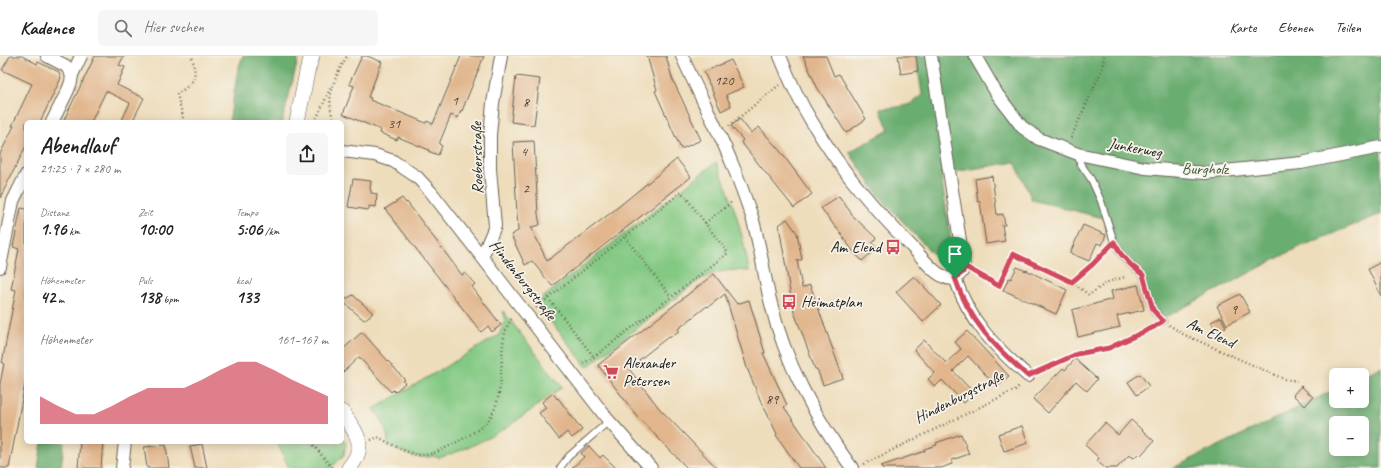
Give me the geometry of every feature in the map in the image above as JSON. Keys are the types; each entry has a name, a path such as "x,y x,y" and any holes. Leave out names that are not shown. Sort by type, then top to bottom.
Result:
{"street":[{"path":"47,56 66,66 72,75"},
{"path":"53,120 68,90 72,75 81,56"},
{"path":"297,120 307,72 312,56"},
{"name":"Roeberstraße","path":"482,257 495,226 490,168 490,135 493,103 501,56"},
{"path":"682,56 733,165 751,215 759,243 772,308 778,330 793,370 823,427 857,466"},
{"path":"780,56 812,122 838,164 864,196 934,270 946,278 955,278 963,272 964,266 931,56"},
{"name":"Junkerweg","path":"975,56 997,94 1022,127 1039,139 1078,154 1145,168 1205,173 1301,163 1381,147"},
{"name":"Hindenburgstraße","path":"344,151 375,155 393,161 417,177 431,192 482,257 609,422 651,468"},
{"path":"0,267 13,201 24,179"},
{"name":"Hindenburgstraße","path":"955,278 966,306 984,334 1006,357 1028,376"},
{"path":"344,415 353,428 359,445 357,456 349,468"},
{"path":"122,468 125,444"}],"lane":[{"path":"1078,154 1080,163 1091,179 1101,201 1114,242 1126,260 1143,275 1153,310 1163,321"},
{"path":"560,468 568,457 609,422"}],"path":[{"path":"182,120 177,94 192,83 196,71 192,56"},
{"path":"316,120 336,75 347,56"},
{"path":"1067,150 1102,69 1104,56"},
{"path":"333,120 330,108 332,88 336,75"},
{"path":"718,135 750,111 789,77"},
{"path":"359,445 378,437 413,454 430,454 477,430 491,416 495,407 499,392 502,352 506,327 510,321 524,311 548,298 681,192 728,253 572,373"},
{"path":"705,223 730,203"},
{"path":"625,237 671,297"},
{"path":"1072,282 1093,264 1114,242"},
{"path":"964,266 999,286 1013,254 1072,282 1089,295 1108,282 1125,277"},
{"path":"548,298 594,357"},
{"name":"Am Elend","path":"1028,376 1077,354 1109,348 1154,327 1163,321 1183,334 1284,379 1297,381"},
{"name":"Hindenburgstraße","path":"857,466 1015,390 1028,376"},
{"path":"313,444 332,468"}],"green space":[{"path":"243,56 299,56 283,120 229,120 238,69"},
{"name":"Burgholz","path":"916,56 1381,56 1381,214 1295,249 1158,321 1148,313 1140,276 1121,259 1109,239 1103,218 1032,200 1015,162 941,174 954,263 945,267 879,196 849,152 889,130 880,109 909,104 918,99 922,94"},
{"path":"716,162 736,215 744,243 749,271 732,270 718,272 698,281 587,367 536,303"},
{"path":"503,311 562,387 525,415 502,430 479,442 439,458 433,456 416,457 388,446 384,426 374,409 499,335 505,319"},
{"path":"1381,367 1381,468 1173,468 1329,392 1329,408 1369,408 1369,373"},
{"path":"344,440 346,443 344,455 331,468 289,468 278,444 344,444"},
{"path":"42,444 64,444 61,468 38,468"}],"building":[{"path":"10,56 22,56 37,64 38,62 59,72 61,78 41,120 24,120 24,150 0,198 0,154 32,84 2,70"},
{"path":"95,56 124,56 119,65 125,67 117,85 144,98 133,120 122,120 130,103 106,91 92,120 64,120"},
{"path":"362,56 367,56 382,62 368,97 371,98 370,100 426,123 427,121 433,124 461,56 484,56 462,111 461,110 458,118 451,115 439,144 442,146 438,155 398,137 397,140 380,133 381,130 343,114 354,86 349,84"},
{"path":"647,56 666,56 672,78 701,140 681,149 655,91 657,90"},
{"path":"803,56 826,56 834,76 839,74 866,119 846,133 817,87"},
{"path":"898,56 916,56 918,71 901,74"},
{"path":"731,60 744,87 726,95 731,106 721,111 704,72"},
{"path":"516,76 540,79 534,125 511,122"},
{"path":"740,119 751,133 759,127 780,151 812,194 794,208 741,142 743,140 731,126"},
{"path":"534,141 538,214 540,225 531,227 547,261 612,212 677,159 691,177 552,286 532,261 525,265 511,235 518,231 513,142"},
{"path":"992,176 997,215 1003,214 1005,225 1002,225 1005,241 986,244 980,201 978,202 975,179"},
{"path":"353,179 371,181 371,193 377,194 376,207 369,206 369,210 348,207"},
{"path":"839,196 854,217 876,238 872,243 877,248 862,261 821,208"},
{"path":"402,198 406,203 407,202 462,275 465,273 475,284 472,287 501,325 492,332 488,326 481,332 385,209"},
{"path":"21,208 24,209 24,389 9,468 0,468 0,384 4,363 2,363 16,290 11,289 19,249 13,247"},
{"path":"787,219 797,233 802,260 797,260 802,288 810,285 843,378 823,385 817,369 815,369 793,309 795,308 790,292 779,225"},
{"path":"1083,225 1106,235 1102,245 1097,243 1089,261 1070,253"},
{"path":"1381,262 1381,296 1368,269"},
{"path":"1017,267 1067,290 1056,314 1003,290"},
{"path":"714,274 737,304 749,300 765,353 763,353 787,405 784,407 826,468 799,468 776,435 777,434 764,409 747,368 725,294 708,307 707,306 678,329 679,331 669,338 668,337 629,369 659,408 717,468 687,468 637,416 598,365"},
{"path":"914,276 941,305 923,322 896,292"},
{"path":"1138,285 1144,310 1117,316 1120,327 1078,337 1072,310 1113,299 1111,291"},
{"path":"1240,294 1250,312 1227,325 1217,306"},
{"path":"353,295 373,313 364,320 344,303 344,300"},
{"path":"1221,317 1226,327 1216,332 1211,322"},
{"path":"967,331 1009,376 997,387 968,356 953,371 974,393 964,403 942,380 935,387 928,379 935,373 914,350 924,340 946,363 961,349 955,342"},
{"path":"362,332 405,380 403,381 405,383 395,392 393,390 391,392 359,357 344,371 344,348"},
{"path":"1075,359 1097,379 1087,391 1076,381 1048,413 1033,399 1063,368 1065,370"},
{"path":"1140,374 1149,386 1137,395 1128,382"},
{"path":"1301,386 1313,397 1305,406 1293,395"},
{"path":"553,393 582,430 572,438 567,432 559,439 539,413 546,408 542,402"},
{"path":"1131,420 1154,441 1140,456 1138,454 1134,458 1129,455 1117,468 1105,468 1097,461 1099,458 1085,445 1105,423 1118,435"},
{"path":"1022,426 1028,443 1004,451 998,434"},
{"path":"961,434 969,454 952,460 952,464 941,468 882,468 881,466 925,451 924,449 937,445 936,443"},
{"path":"80,444 103,444 101,468 78,468"},
{"path":"202,444 207,468 195,468 190,446"},
{"path":"166,445 169,468 147,468 144,447"},
{"path":"589,446 600,458 603,455 616,468 572,468 584,457 581,453"}],"place":[{"name":"Am Elend","path":"893,247"},
{"name":"Heimatplan","path":"789,302"},
{"name":"Alexander Petersen","path":"611,372"}],"route":[{"path":"1114,242 1121,254 1143,275 1153,310 1163,321 1154,327 1109,348 1077,354 1028,376 1006,357 984,334 966,306 955,278 963,272 964,266 999,286 1013,254 1072,282 1093,264 1114,242"}]}
